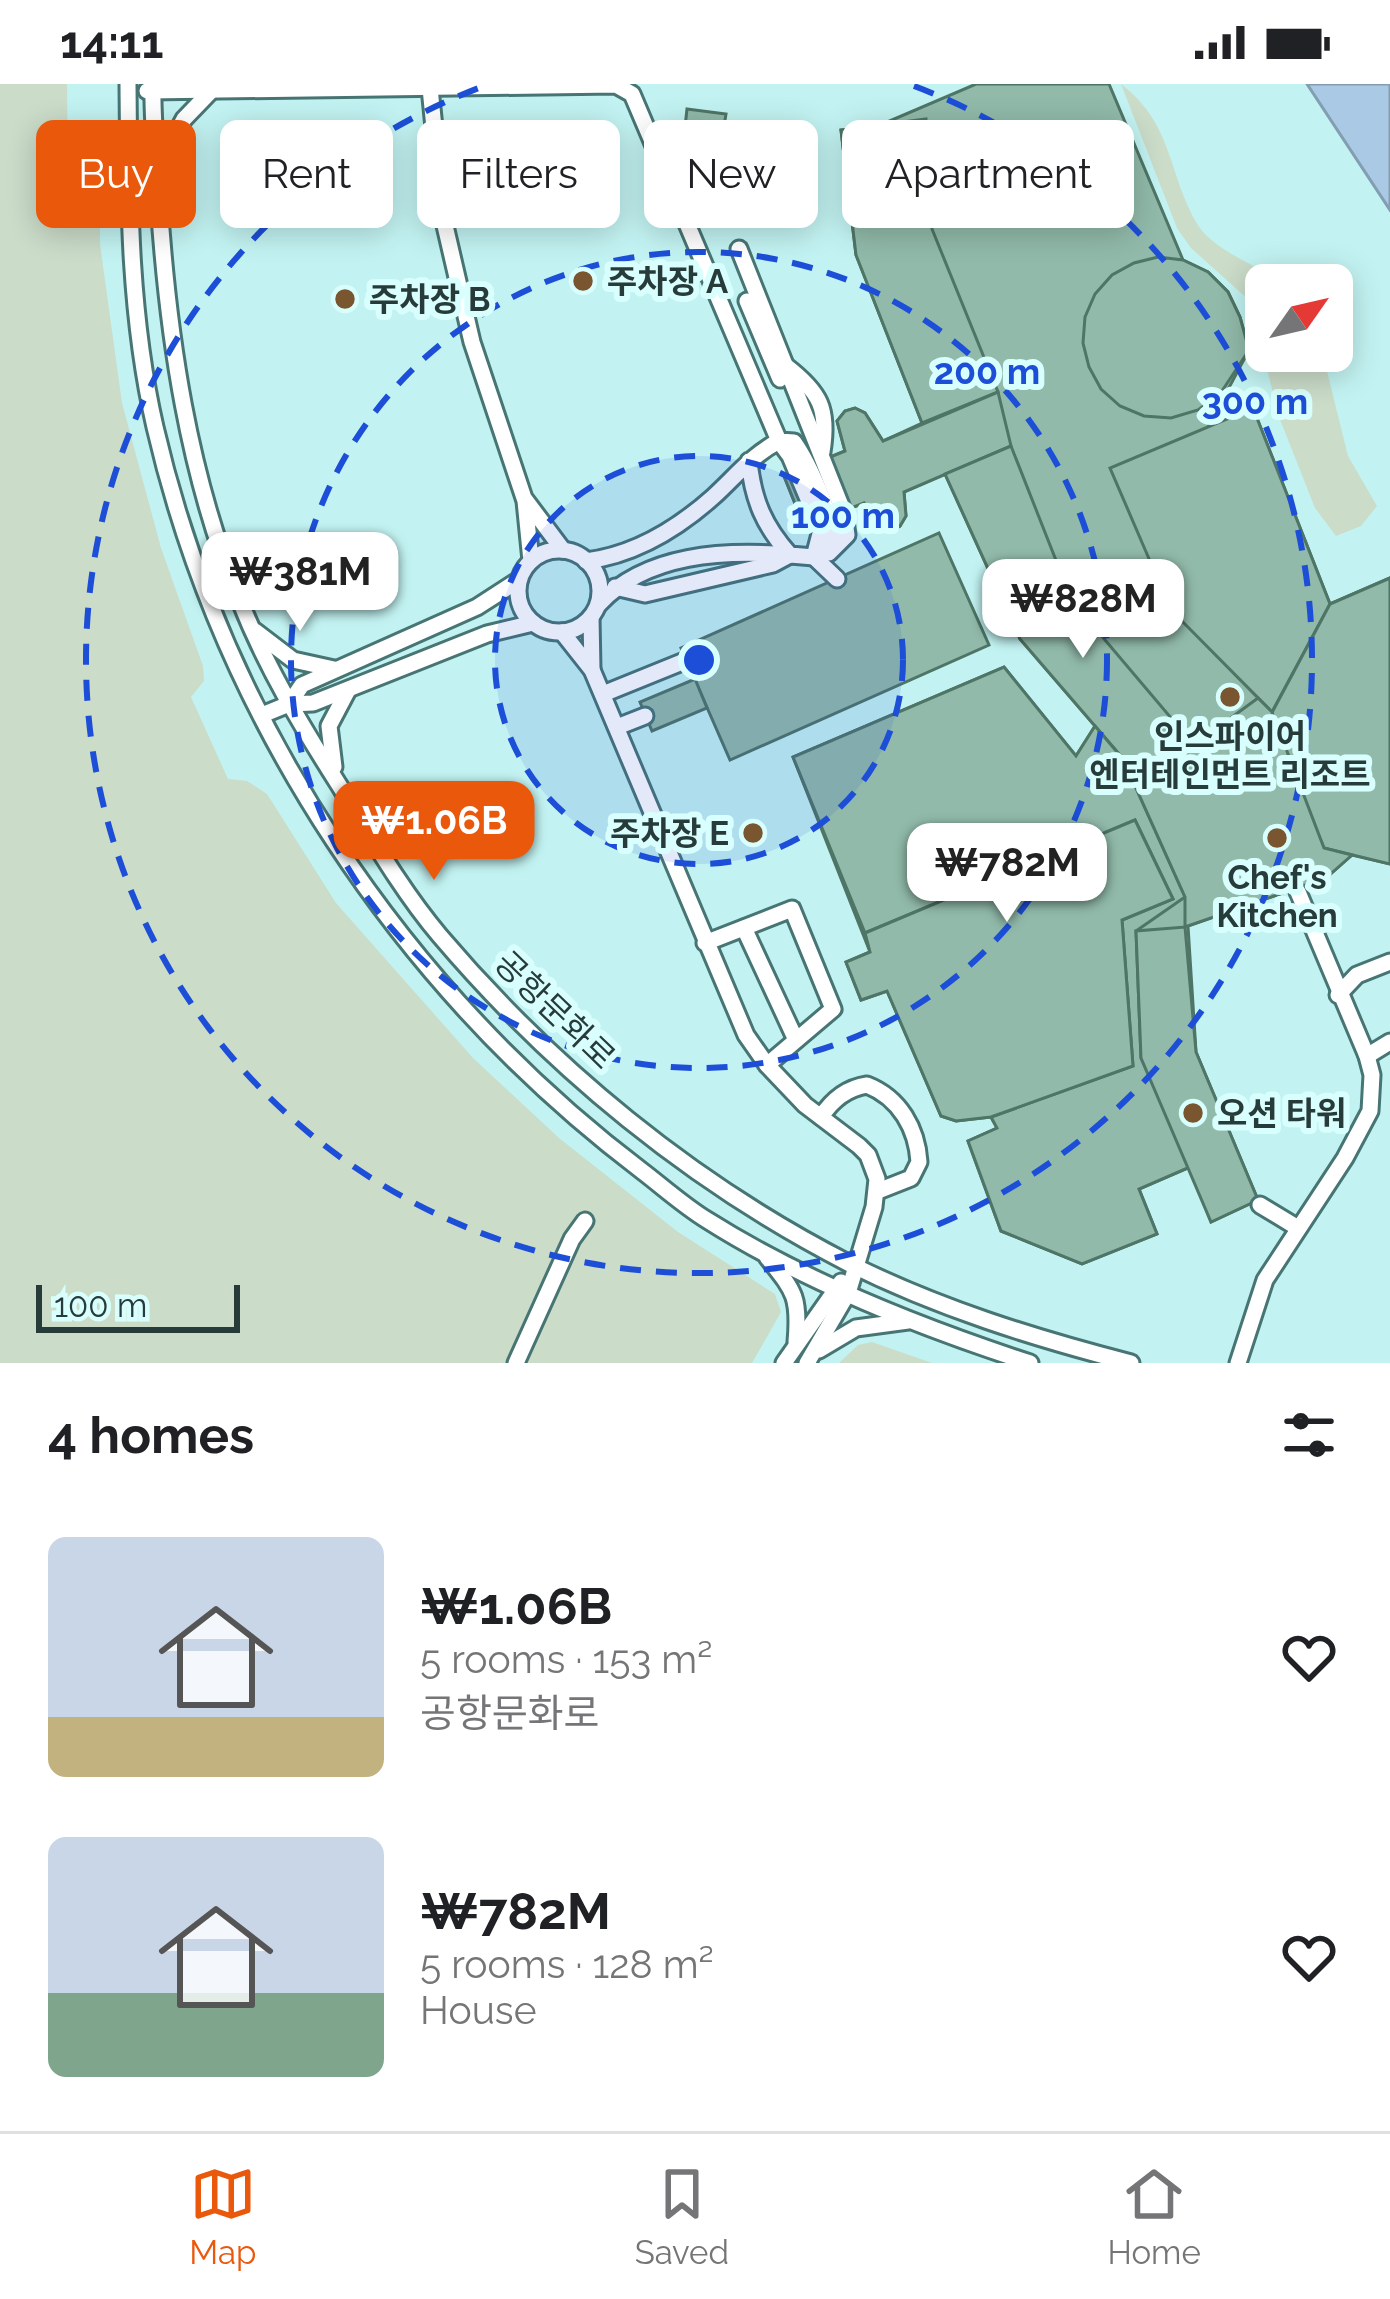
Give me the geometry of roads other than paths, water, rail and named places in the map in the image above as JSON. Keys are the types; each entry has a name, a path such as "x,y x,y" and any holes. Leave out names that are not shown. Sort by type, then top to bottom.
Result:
{"street":[{"path":"128,88 616,85 632,94 778,441 790,456 821,530 814,557"},
{"name":"공항문화로","path":"153,87 155,120"},
{"path":"183,120 209,87"},
{"name":"공항문화로","path":"128,88 135,304 155,425 192,559 262,715 359,880 507,1055 598,1138 706,1220 842,1290 1030,1363"},
{"path":"430,88 443,217 472,342 524,498 531,561"},
{"name":"공항문화로","path":"162,228 175,363 200,478 250,626 289,704 437,932 525,1029 626,1118 712,1183 854,1266 962,1312 1131,1363"},
{"path":"739,249 754,304 797,418 822,455"},
{"path":"262,715 289,704 313,704 488,634 533,623 562,632 572,630 615,587 643,571 744,552 814,557 833,552 847,535 844,513 786,365 754,304 715,290"},
{"path":"524,498 563,550 586,561 615,558 681,522 778,441"},
{"path":"749,461 752,492 762,517 790,555"},
{"path":"289,704 302,685 477,608 519,580 541,554 563,550"},
{"path":"615,587 645,594 772,565 790,555"},
{"path":"814,557 837,578"},
{"path":"586,561 599,582 592,670"},
{"path":"519,580 520,604 533,623"},
{"path":"250,626 293,660 337,670"},
{"path":"562,632 592,670 603,694 746,1035 766,1065 868,1155 878,1191 854,1266 809,1359"},
{"path":"603,694 687,660"},
{"path":"337,782 328,726 348,689"},
{"path":"617,728 645,716"},
{"path":"1238,1363 1265,1280 1370,1111 1372,1075 1367,1056 1298,892"},
{"path":"705,943 745,928 769,909 793,909 833,1009 766,1065"},
{"path":"745,928 796,1040"},
{"path":"1338,996 1358,975 1390,962"},
{"path":"1367,1056 1390,1042"},
{"path":"821,1117 829,1104 854,1087 867,1085 896,1105 910,1123 920,1162 910,1178 878,1191"},
{"path":"1260,1204 1298,1228"},
{"path":"516,1363 572,1239 585,1221"},
{"path":"761,1250 796,1292 796,1345"},
{"path":"784,1363 842,1290"},
{"path":"809,1359 856,1328 916,1320"}],"water":[{"path":"1307,84 1390,84 1390,210"}],"place":[{"name":"주차장 A","path":"583,281"},
{"name":"주차장 B","path":"345,299"},
{"name":"인스파이어 엔터테인먼트 리조트","path":"1230,697"},
{"name":"주차장 E","path":"753,833"},
{"name":"Chef's Kitchen","path":"1277,838"},
{"name":"오션 타워","path":"1193,1113"}]}
